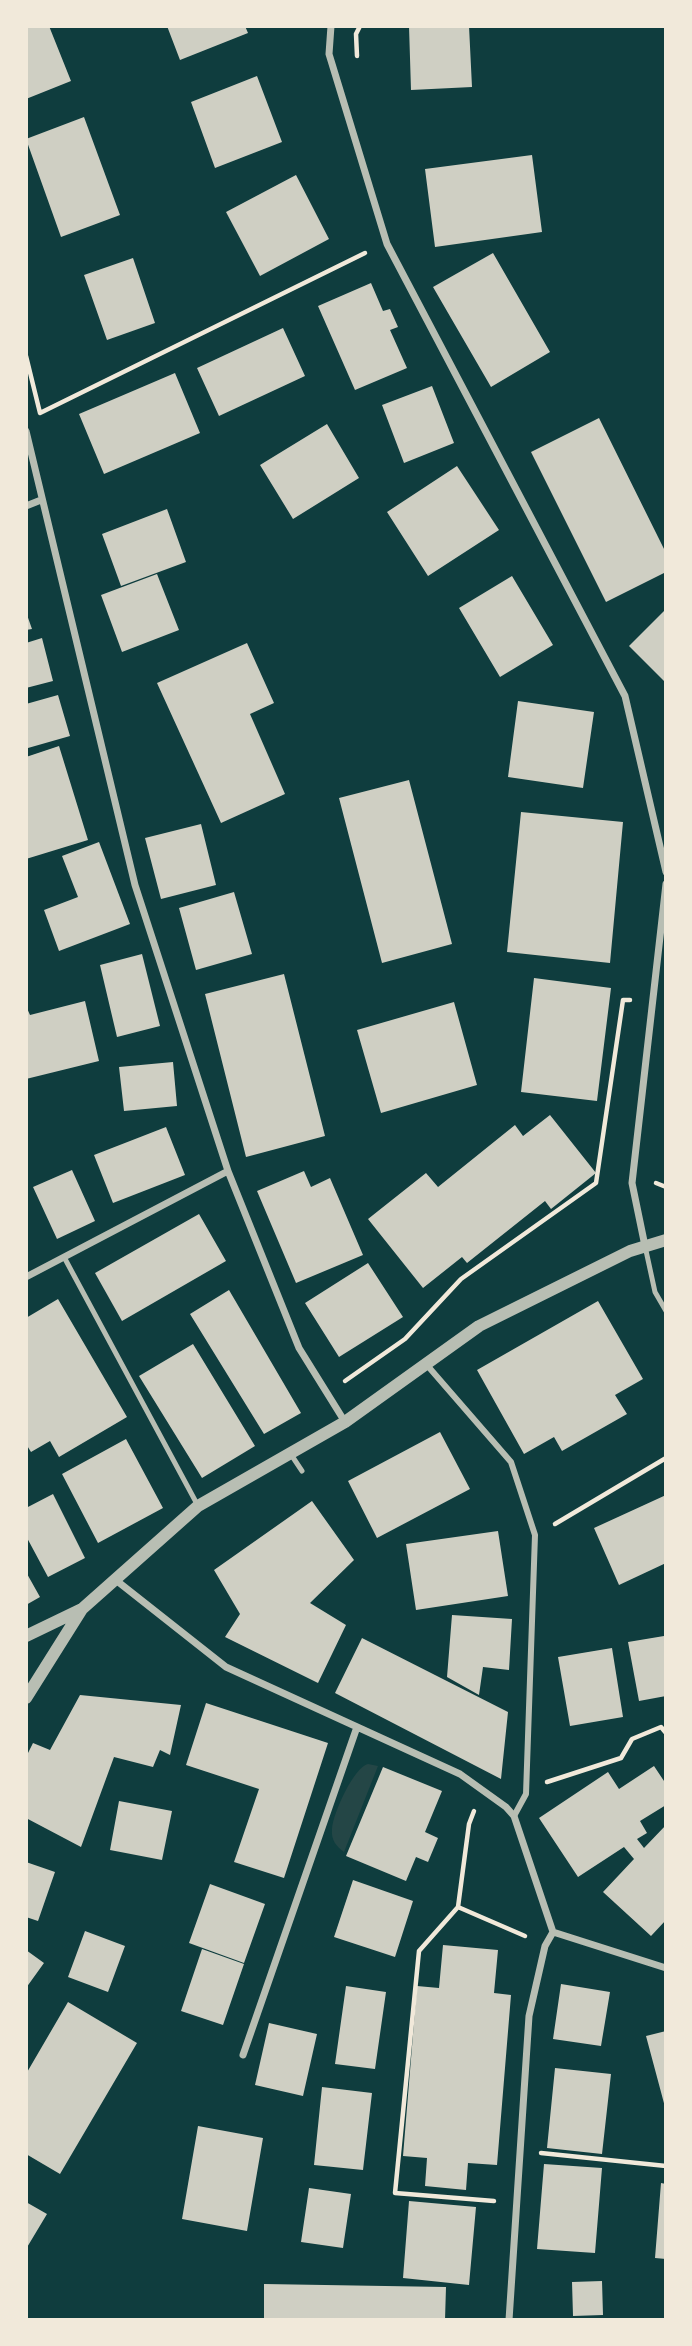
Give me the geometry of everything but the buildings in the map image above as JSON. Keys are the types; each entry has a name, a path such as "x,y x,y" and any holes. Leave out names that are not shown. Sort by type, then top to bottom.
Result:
{"street":[{"path":"331,26 329,54 387,244 625,696 666,872"},
{"path":"26,431 135,885 228,1171 299,1348 345,1422"},
{"path":"26,506 41,500"},
{"path":"645,1246 632,1183 666,884"},
{"path":"26,1278 228,1171"},
{"path":"26,1636 82,1609 117,1581 198,1506 345,1422 480,1326 645,1246 666,1240"},
{"path":"426,1364 511,1462 535,1535 526,1788 514,1816"},
{"path":"117,1581 226,1667 460,1774 506,1807 514,1816 553,1932 545,1946 529,2017 509,2320"},
{"path":"26,1698 82,1609"},
{"path":"243,2054 357,1727"},
{"path":"553,1932 666,1968"}],"lane":[{"path":"645,1246 655,1292 666,1311"},
{"path":"64,1257 198,1506"},
{"path":"290,1453 302,1471"}],"path":[{"path":"40,413 369,251"},
{"path":"340,1384 405,1339 461,1279 596,1183 623,1000 654,1003"},
{"path":"535,1535 666,1458"},
{"path":"526,1788 621,1758 632,1739 661,1727 666,1734"},
{"path":"469,1824 458,1907 419,1951 395,2193 516,2203"},
{"path":"458,1907 545,1946"},
{"path":"519,2151 666,2166"}],"shaded area":[{"path":"368,1764 378,1766 344,1852 333,1840 333,1822 351,1782 362,1767"}]}
